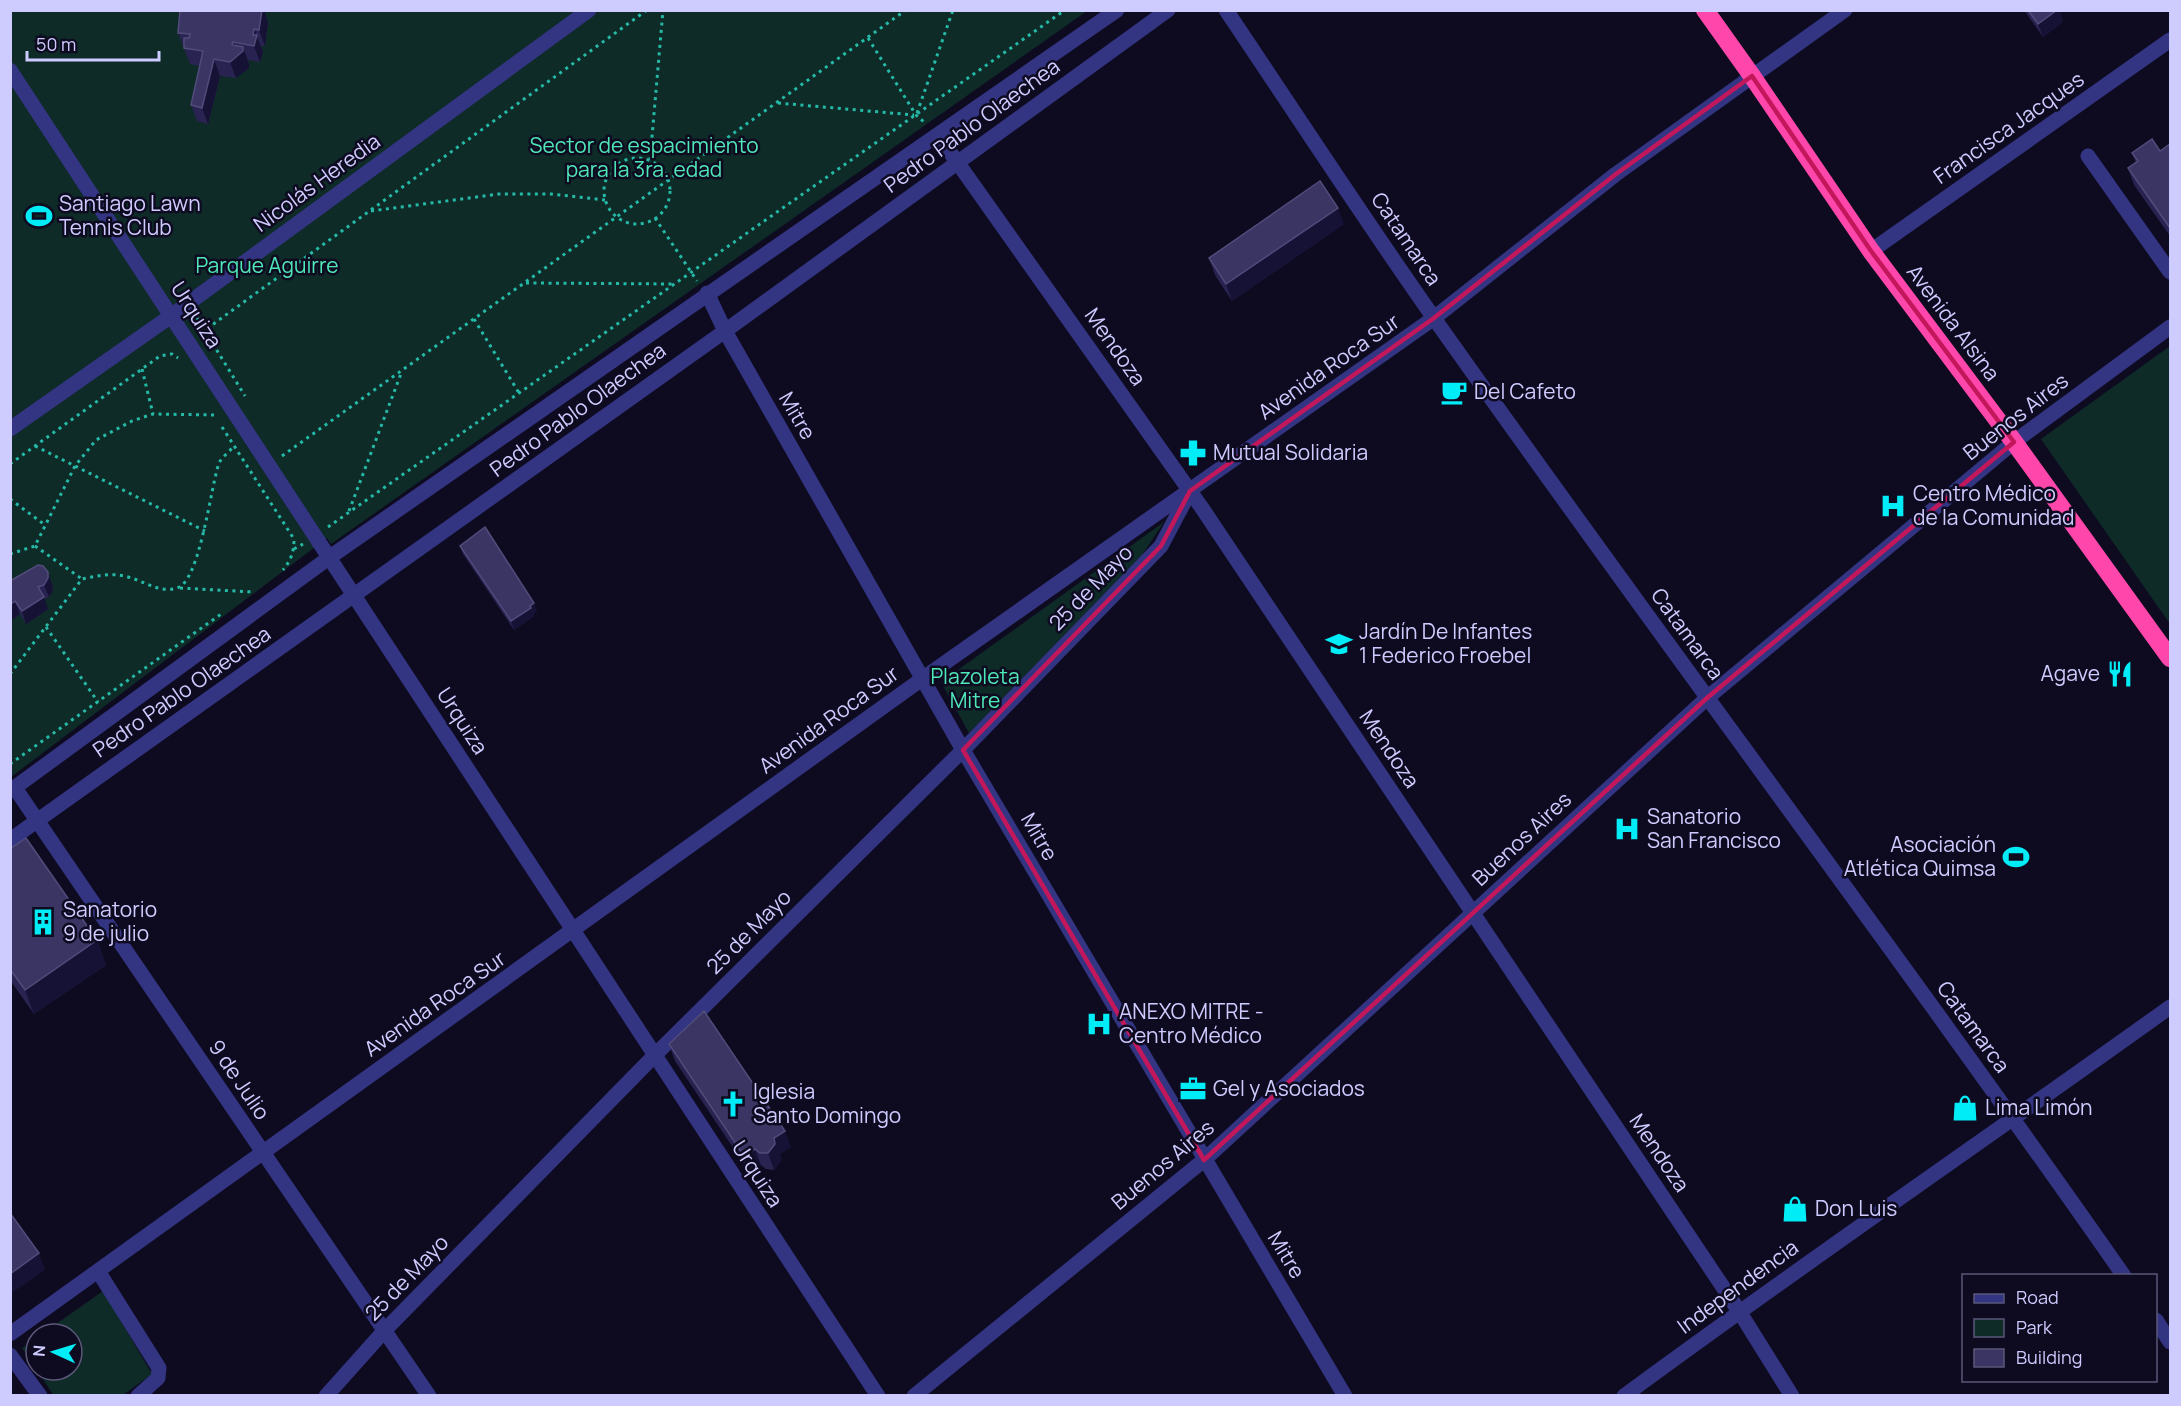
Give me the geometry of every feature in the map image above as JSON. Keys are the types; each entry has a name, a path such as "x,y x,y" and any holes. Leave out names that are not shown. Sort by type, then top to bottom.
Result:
{"highway":[{"name":"Avenida Alsina","path":"1705,10 1871,251 2014,442 2170,658"}],"street":[{"name":"Nicolás Heredia","path":"10,429 171,316 589,10"},
{"name":"Pedro Pablo Olaechea","path":"13,789 330,557 1117,10"},
{"name":"Pedro Pablo Olaechea","path":"10,840 725,331 1168,10"},
{"name":"Catamarca","path":"1226,10 1434,318 2014,1119 2123,1274"},
{"name":"Avenida Roca Sur","path":"10,1334 922,679 1434,318 1616,174 1845,10"},
{"name":"Francisca Jacques","path":"1871,251 2170,40"},
{"name":"Urquiza","path":"10,70 878,1395"},
{"name":"Mendoza","path":"938,135 1190,491 1474,912 1739,1311 1792,1395"},
{"path":"2088,156 2170,272"},
{"name":"Mitre","path":"707,293 725,331 963,750 1345,1395"},
{"name":"Buenos Aires","path":"914,1395 1204,1160 1707,698 2014,442 2170,327"},
{"name":"25 de Mayo","path":"326,1395 385,1330 654,1056 963,750 1161,546 1190,491"},
{"name":"9 de Julio","path":"13,789 37,820 429,1395"},
{"name":"Independencia","path":"1624,1395 1739,1311 2170,1007"},
{"path":"98,1271 159,1368 158,1378 138,1395"},
{"path":"2157,1322 2170,1342"},
{"path":"10,1355 40,1395"}],"path":[{"path":"10,464 160,356 172,354 648,10"},
{"path":"650,160 663,10"},
{"path":"282,456 906,10"},
{"path":"916,115 953,10"},
{"path":"294,549 349,513 1065,10"},
{"path":"868,38 916,115"},
{"path":"777,103 916,115"},
{"path":"629,159 650,160 657,165 668,181 668,201 655,218 646,222 626,222 617,217 605,200 606,179 619,163 629,159"},
{"path":"370,211 499,194 551,194 605,200"},
{"path":"655,218 707,293"},
{"path":"525,283 675,284"},
{"path":"474,319 519,393"},
{"path":"172,354 178,358"},
{"path":"142,369 153,414"},
{"path":"349,513 402,370"},
{"path":"208,406 294,539 291,559 276,575"},
{"path":"10,554 35,546 75,466 96,440 132,421 153,414 215,415"},
{"path":"35,446 205,531"},
{"path":"180,588 186,580 205,531 220,461 234,446"},
{"path":"10,499 45,525"},
{"path":"35,546 82,579"},
{"path":"10,674 82,579 103,574 123,575 161,589 253,592"},
{"path":"243,598 261,586"},
{"path":"10,764 224,612"},
{"path":"46,627 98,702"}],"highlighted area":[{"path":"1752,76 1871,251 2014,442 1707,698 1204,1160 963,750 1161,546 1190,491 1434,318 1616,174"}],"green space":[{"name":"Parque Aguirre","path":"11,11 1087,11 331,544 327,538 11,777"},
{"path":"2170,346 2170,624 2041,439"},
{"name":"Plazoleta Mitre","path":"1164,522 1142,555 969,733 941,682"},
{"path":"103,1291 152,1374 123,1395 54,1396 45,1382 84,1382 84,1322 59,1322"}],"building":[{"path":"180,10 262,10 259,30 254,29 253,35 257,35 254,46 233,42 232,45 243,47 243,51 230,62 214,59 202,108 191,105 203,51 184,48 184,38 189,38 190,34 178,33"},
{"path":"2028,10 2057,10 2038,24"},
{"path":"2152,139 2160,151 2170,144 2170,228 2128,168 2138,161 2132,153"},
{"path":"1320,181 1338,208 1226,284 1209,258"},
{"path":"485,527 534,603 530,606 531,608 511,621 460,546"},
{"path":"38,565 43,566 48,572 44,585 38,587 44,597 22,611 15,601 10,605 10,581"},
{"name":"Sanatorio 9 de julio","path":"26,838 97,940 25,990 10,969 10,849"},
{"name":"Iglesia Santo Domingo","path":"704,1011 785,1131 774,1138 775,1144 768,1153 760,1153 755,1149 744,1156 669,1044"},
{"path":"10,1213 39,1253 10,1274"}],"place":[{"name":"Santiago Lawn Tennis Club","path":"39,216"},
{"name":"Del Cafeto","path":"1454,392"},
{"name":"Mutual Solidaria","path":"1193,453"},
{"name":"Centro Médico de la Comunidad","path":"1893,506"},
{"name":"Jardín De Infantes 1 Federico Froebel","path":"1339,644"},
{"name":"Agave","path":"2120,674"},
{"name":"Sanatorio San Francisco","path":"1627,829"},
{"name":"Asociación Atlética Quimsa","path":"2016,857"},
{"name":"Sanatorio 9 de julio","path":"43,922"},
{"name":"ANEXO MITRE - Centro Médico","path":"1099,1024"},
{"name":"Gel y Asociados","path":"1193,1089"},
{"name":"Iglesia Santo Domingo","path":"733,1104"},
{"name":"Lima Limón","path":"1965,1108"},
{"name":"Don Luis","path":"1795,1209"}],"park label":[{"name":"Sector de espacimiento para la 3ra. edad","path":"644,158"}]}
